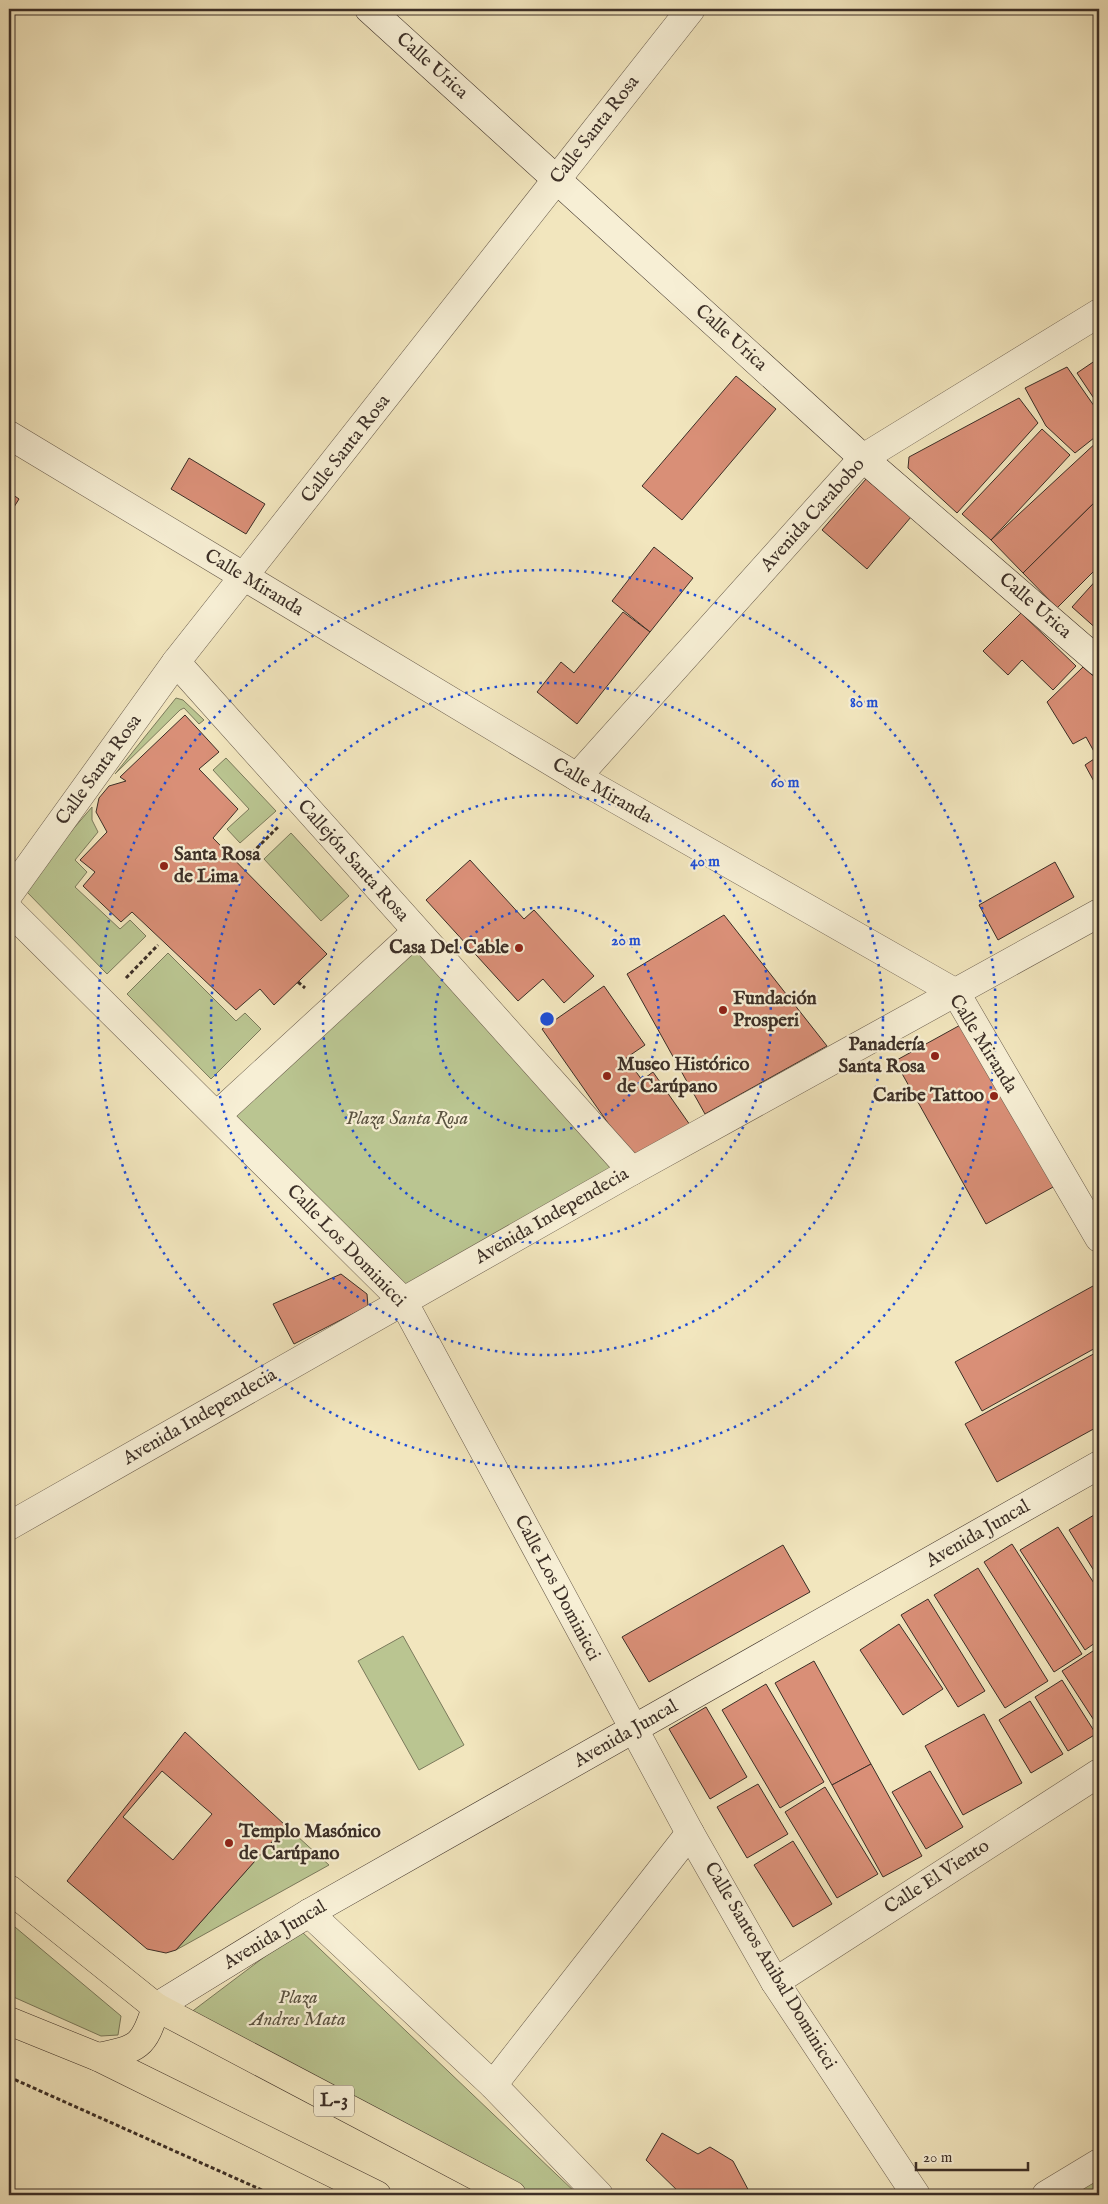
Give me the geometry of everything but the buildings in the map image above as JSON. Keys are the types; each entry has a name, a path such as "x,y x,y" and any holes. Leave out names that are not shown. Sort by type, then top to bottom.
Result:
{"main road":[{"name":"L-3","path":"9,1889 156,2007 512,2195"},
{"path":"98,2057 126,2052 140,2044 150,2029 156,2007"},
{"path":"9,2021 98,2057 377,2195"}],"street":[{"name":"Calle Urica","path":"369,9 863,458 1099,662"},
{"name":"Calle Santa Rosa","path":"9,894 176,662 245,578 691,9"},
{"name":"Avenida Carabobo","path":"577,777 863,458 1099,313"},
{"name":"Calle Miranda","path":"9,435 577,777 956,993 1099,1238"},
{"name":"Callejón Santa Rosa","path":"176,662 632,1171"},
{"name":"Calle Los Dominicci","path":"9,910 403,1301 634,1730"},
{"name":"Avenida Independecia","path":"9,1526 632,1171 1099,913"},
{"path":"217,1115 416,932"},
{"name":"Avenida Juncal","path":"156,2007 309,1913 1099,1465"},
{"name":"Calle Santos Anibal Dominicci","path":"634,1730 775,1982 916,2195"},
{"name":"Calle El Viento","path":"775,1982 1099,1773"},
{"path":"493,2085 690,1833"},
{"path":"309,1913 493,2085 599,2195"},
{"path":"1046,2195 1099,2163"}],"path":[{"path":"252,853 284,822"},
{"path":"121,982 158,945"},
{"path":"9,2077 273,2195"}],"green space":[{"path":"176,698 183,700 204,720 199,724 184,708 180,710 115,774"},
{"path":"226,758 276,811 240,843 227,829 249,809 213,770"},
{"path":"92,807 92,820 98,832 75,860 87,872 75,887 120,929 130,920 146,936 107,974 26,891 26,884"},
{"path":"291,833 349,896 321,921 264,859"},
{"name":"Plaza Santa Rosa","path":"416,932 632,1171 403,1301 217,1115"},
{"path":"168,953 236,1021 245,1013 261,1029 211,1079 127,994"},
{"path":"403,1636 464,1745 419,1770 358,1661"},
{"path":"286,1826 329,1865 176,1950"},
{"path":"9,1922 121,2016 118,2035 101,2036 9,1995"},
{"name":"Plaza Andres Mata","path":"300,1930 578,2195 528,2195 186,2016"},
{"path":"1099,2176 1099,2195 1067,2195"}],"place":[{"name":"Santa Rosa de Lima","path":"164,866"},
{"name":"Casa Del Cable","path":"519,948"},
{"name":"Fundación Prosperi","path":"723,1010"},
{"name":"Panadería Santa Rosa","path":"935,1056"},
{"name":"Museo Histórico de Carúpano","path":"607,1076"},
{"name":"Caribe Tattoo","path":"994,1096"},
{"name":"Templo Masónico de Carúpano","path":"229,1843"}]}
